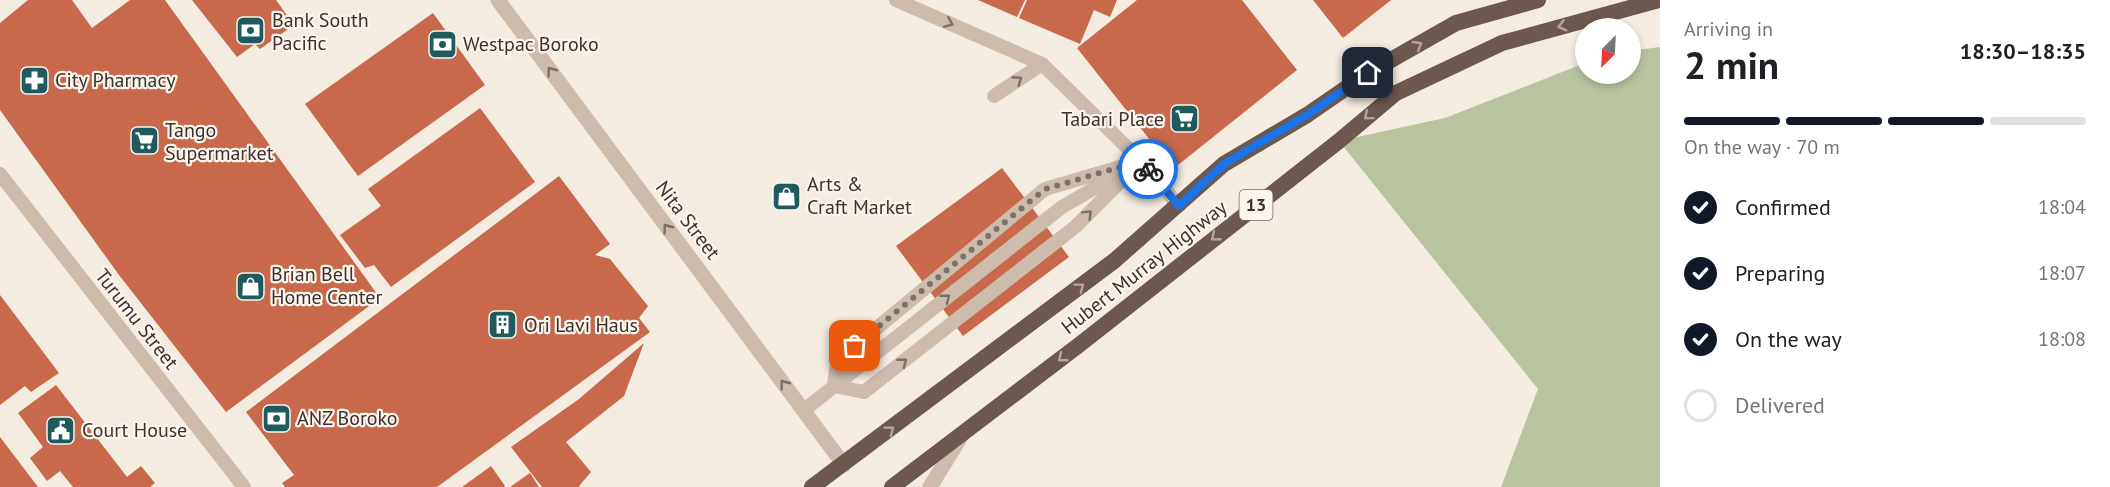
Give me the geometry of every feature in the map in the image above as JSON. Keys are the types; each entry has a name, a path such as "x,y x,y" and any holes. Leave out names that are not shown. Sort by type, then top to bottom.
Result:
{"highway":[{"name":"Hubert Murray Highway","path":"812,487 1114,261 1224,164 1307,115 1385,64 1456,23 1538,0"},
{"name":"Hubert Murray Highway","path":"892,487 1339,141 1396,93 1502,43 1659,0"}],"street":[{"name":"Nita Street","path":"498,0 844,465"},
{"path":"930,487 962,435"}],"lane":[{"path":"896,0 1042,63 1141,161 1179,206"},
{"path":"994,96 1042,63"},
{"path":"804,410 1062,207 1141,161"},
{"path":"834,386 864,392 1075,227 1141,161"},
{"path":"834,386 837,361 1045,189 1141,161"},
{"name":"Turumu Street","path":"0,174 244,487"}],"green space":[{"path":"1660,47 1660,487 1501,487 1538,389 1339,141 1445,118 1575,67 1575,84 1641,84 1641,50"}],"building":[{"path":"28,0 72,0 92,28 130,0 165,0 380,298 226,412 119,275 0,110 0,23"},
{"name":"Bank South Pacific","path":"192,0 276,0 294,25 260,49 255,44 237,57"},
{"path":"978,0 1025,0 1017,17"},
{"path":"1027,0 1117,0 1110,17 1094,10 1080,44 1019,18"},
{"name":"Tabari Place","path":"1137,0 1242,0 1297,70 1173,169 1077,48"},
{"path":"1313,0 1391,0 1343,38"},
{"path":"433,13 485,85 358,176 305,104"},
{"path":"480,108 535,182 391,287 374,265 365,268 340,235 381,206 368,189"},
{"path":"1002,168 1069,257 963,336 896,246"},
{"name":"Ori Lavi Haus","path":"559,176 610,244 595,255 610,259 648,306 639,318 650,332 437,487 285,487 282,483 294,475 246,412"},
{"path":"0,295 59,373 31,392 25,386 0,405"},
{"path":"644,343 624,396 566,442 591,472 580,487 542,487 511,447 579,399"},
{"name":"Court House","path":"56,385 127,477 141,466 155,483 150,487 73,487 60,471 47,481 30,458 43,447 18,413"},
{"path":"0,437 38,487 0,487"},
{"path":"491,466 504,487 462,487"},
{"path":"530,473 539,487 510,487"}],"way so far":[{"path":"855,346 1045,189 1141,161 1148,169"}],"place":[{"name":"Bank South Pacific","path":"251,31"},
{"name":"Westpac Boroko","path":"442,44"},
{"name":"City Pharmacy","path":"34,80"},
{"name":"Tabari Place","path":"1185,119"},
{"name":"Tango Supermarket","path":"144,141"},
{"name":"Arts & Craft Market","path":"786,196"},
{"name":"Brian Bell Home Center","path":"250,286"},
{"name":"Ori Lavi Haus","path":"503,325"},
{"name":"ANZ Boroko","path":"276,418"},
{"name":"Court House","path":"61,430"}],"route":[{"path":"1148,169 1179,206 1224,164 1307,115 1368,73"}]}
